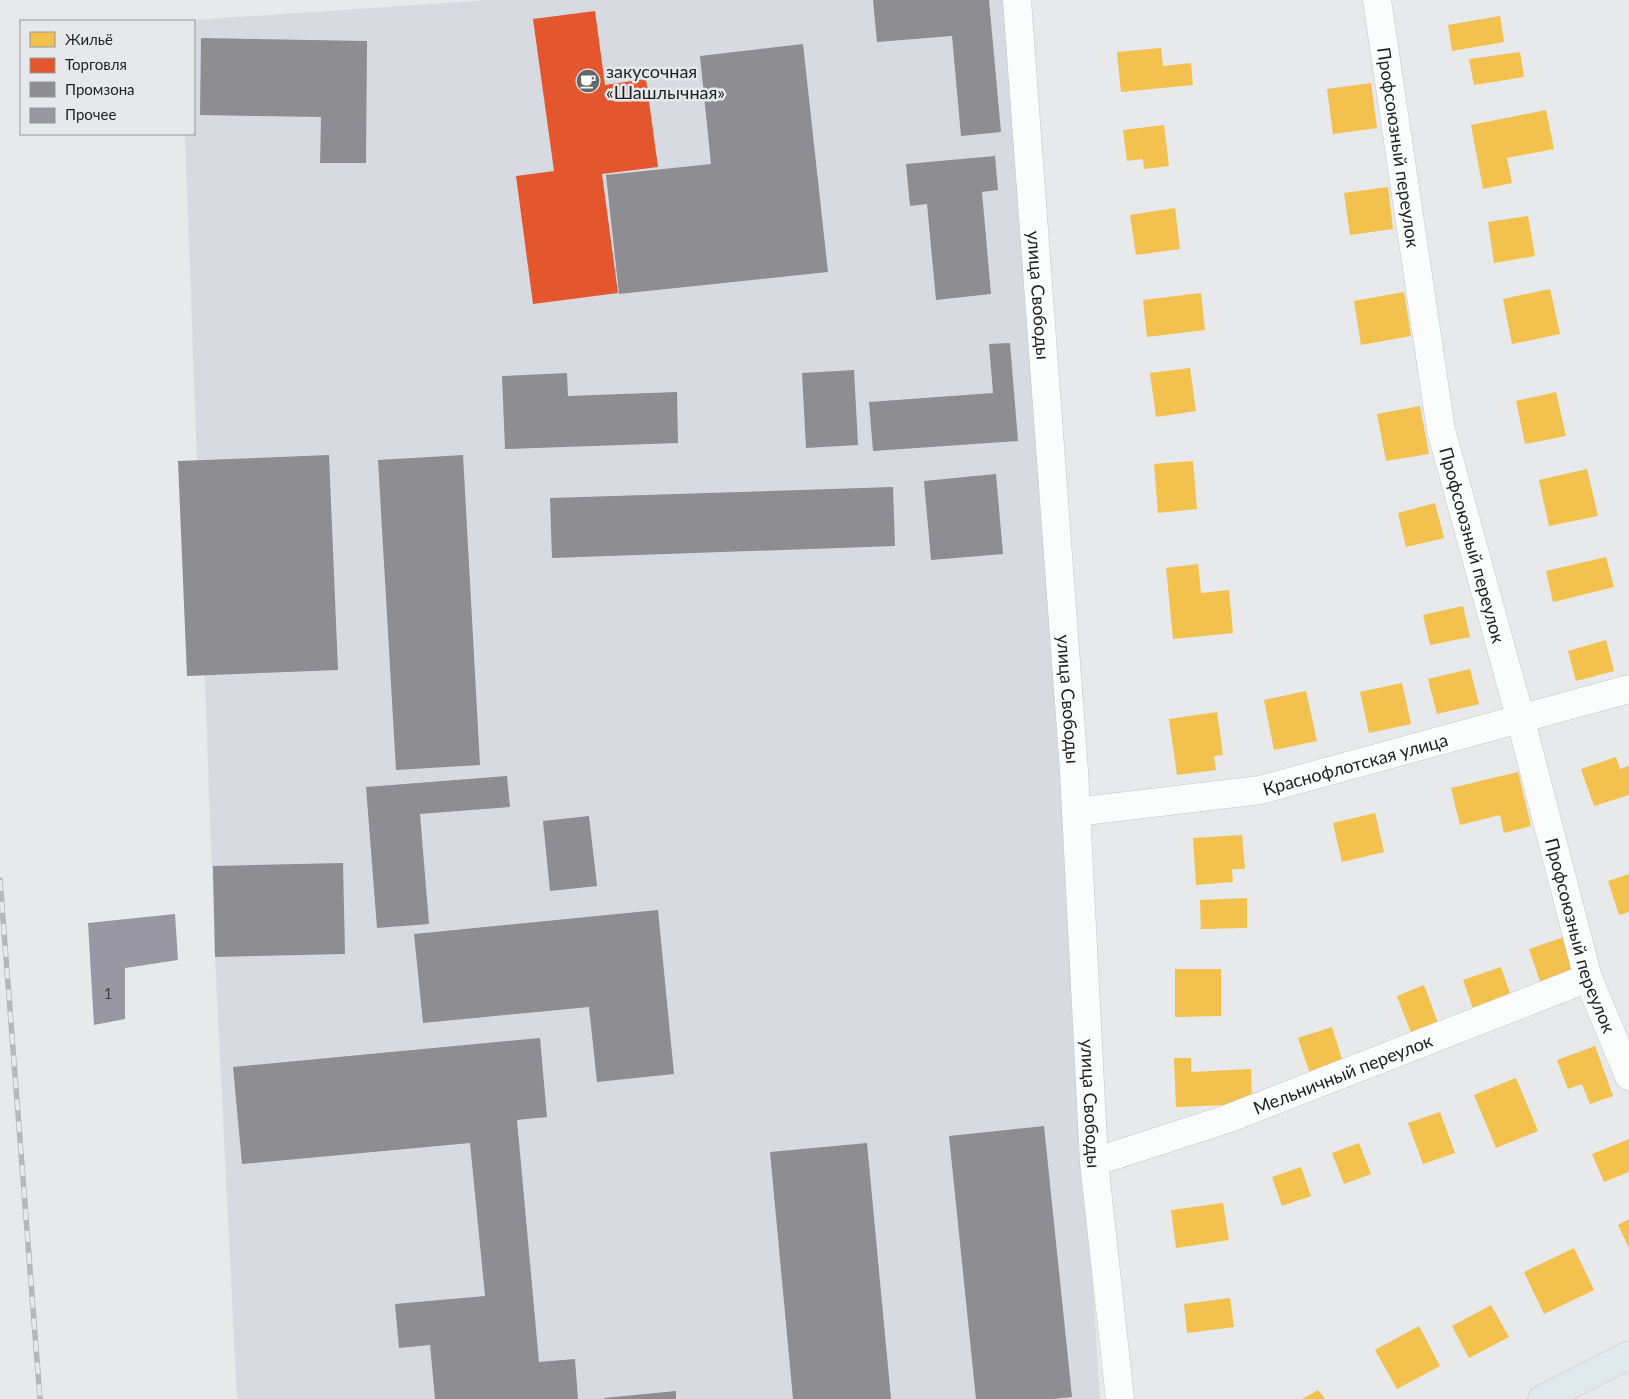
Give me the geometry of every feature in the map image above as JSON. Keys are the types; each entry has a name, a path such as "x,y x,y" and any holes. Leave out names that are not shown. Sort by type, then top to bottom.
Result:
{"main road":[{"path":"1542,1399 1629,1355"}],"street":[{"name":"улица Свободы","path":"1017,0 1076,812 1094,1162 1120,1399"},
{"name":"Профсоюзный переулок","path":"1377,0 1441,430 1520,718 1588,978 1629,1076"},
{"name":"Краснофлотская улица","path":"1076,812 1260,790 1629,689"},
{"name":"Мельничный переулок","path":"1094,1162 1227,1119 1588,978"}],"shaded area":[{"path":"489,0 1012,0 1100,1399 237,1399 215,957 185,135 195,135 195,20"}],"building: Жильё":[{"path":"1500,16 1504,42 1452,51 1448,25"},
{"path":"1161,48 1163,66 1191,63 1193,85 1121,92 1117,52"},
{"path":"1520,52 1524,77 1474,85 1469,59"},
{"path":"1371,83 1377,128 1333,134 1327,89"},
{"path":"1546,110 1554,149 1507,158 1512,183 1483,189 1471,125"},
{"path":"1164,125 1169,166 1144,169 1143,159 1127,161 1123,130"},
{"path":"1388,187 1393,229 1350,235 1344,193"},
{"path":"1175,208 1180,249 1136,255 1130,215"},
{"path":"1528,216 1535,256 1494,263 1488,222"},
{"path":"1550,289 1560,334 1512,344 1503,299"},
{"path":"1404,292 1411,336 1361,345 1354,301"},
{"path":"1201,293 1205,330 1147,337 1143,300"},
{"path":"1190,368 1196,411 1156,417 1150,373"},
{"path":"1556,392 1566,436 1525,444 1516,401"},
{"path":"1420,406 1429,454 1386,461 1377,414"},
{"path":"1193,461 1197,509 1158,513 1154,464"},
{"path":"1587,469 1598,516 1549,526 1539,480"},
{"path":"1435,503 1444,538 1406,547 1398,513"},
{"path":"1606,557 1614,587 1553,602 1546,571"},
{"path":"1198,564 1201,593 1229,590 1233,633 1173,639 1166,568"},
{"path":"1463,606 1470,637 1430,645 1423,615"},
{"path":"1606,640 1614,671 1576,681 1568,651"},
{"path":"1470,669 1479,704 1437,714 1428,679"},
{"path":"1402,683 1411,724 1369,733 1360,692"},
{"path":"1306,691 1317,741 1274,750 1264,700"},
{"path":"1217,712 1223,755 1214,756 1216,770 1177,775 1169,719"},
{"path":"1616,757 1620,769 1629,766 1629,795 1594,806 1581,769"},
{"path":"1518,772 1531,826 1504,833 1500,815 1460,825 1451,788"},
{"path":"1375,813 1384,852 1342,862 1333,823"},
{"path":"1242,835 1245,869 1232,869 1233,882 1196,885 1193,838"},
{"path":"1629,874 1629,912 1619,915 1608,881"},
{"path":"1247,898 1247,928 1201,929 1200,900"},
{"path":"1564,937 1578,978 1543,990 1529,949"},
{"path":"1501,967 1514,1005 1476,1017 1463,980"},
{"path":"1175,969 1221,969 1221,1016 1175,1017"},
{"path":"1424,985 1440,1028 1413,1038 1397,996"},
{"path":"1332,1027 1345,1069 1312,1080 1298,1038"},
{"path":"1595,1046 1613,1096 1590,1104 1582,1084 1568,1089 1557,1060"},
{"path":"1174,1058 1191,1058 1191,1072 1251,1069 1252,1104 1176,1107"},
{"path":"1516,1078 1538,1131 1496,1148 1474,1095"},
{"path":"1440,1112 1455,1153 1423,1164 1408,1123"},
{"path":"1629,1139 1629,1172 1604,1182 1592,1154"},
{"path":"1359,1143 1371,1174 1344,1184 1332,1153"},
{"path":"1301,1167 1311,1196 1282,1206 1272,1177"},
{"path":"1223,1203 1229,1240 1176,1248 1171,1210"},
{"path":"1629,1219 1629,1248 1618,1225"},
{"path":"1574,1248 1594,1290 1544,1314 1524,1272"},
{"path":"1230,1298 1234,1327 1187,1333 1184,1304"},
{"path":"1491,1305 1509,1337 1469,1358 1452,1326"},
{"path":"1419,1326 1440,1366 1397,1389 1375,1350"},
{"path":"1318,1390 1325,1399 1302,1399"}],"building: Торговля":[{"path":"595,11 605,85 646,79 658,167 602,174 618,293 533,304 516,176 554,171 533,19"}],"building: Промзона":[{"path":"873,0 989,0 1001,132 961,136 952,36 877,42"},
{"path":"201,38 367,41 366,163 320,163 321,117 200,115"},
{"path":"803,44 828,272 619,294 606,175 711,164 700,56"},
{"path":"995,156 998,190 982,192 991,294 936,300 927,204 910,206 906,164"},
{"path":"1010,343 1018,441 873,451 869,402 993,393 989,344"},
{"path":"854,370 858,445 806,448 802,373"},
{"path":"567,373 568,396 677,392 678,443 505,449 502,376"},
{"path":"329,455 338,670 187,676 178,461"},
{"path":"463,455 480,765 396,770 378,460"},
{"path":"996,474 1003,554 931,560 924,481"},
{"path":"893,487 895,546 552,558 550,498"},
{"path":"507,776 510,807 420,814 429,924 377,928 366,787"},
{"path":"589,816 597,886 550,891 543,821"},
{"path":"343,863 345,954 215,957 213,866"},
{"path":"658,910 674,1074 597,1082 589,1007 423,1023 414,934"},
{"path":"540,1038 547,1117 517,1120 539,1362 575,1359 578,1399 435,1399 430,1345 399,1348 395,1304 485,1296 470,1143 242,1164 233,1067"},
{"path":"1044,1126 1072,1397 1054,1399 976,1399 949,1136"},
{"path":"867,1143 891,1399 793,1399 770,1152"},
{"path":"676,1391 676,1399 604,1399 604,1398"}],"building: Прочее":[{"path":"175,914 178,960 125,968 125,1019 94,1025 88,923"}],"railway":[{"path":"0,880 40,1399"}],"place":[{"name":"закусочная «Шашлычная»","path":"588,81"}]}
